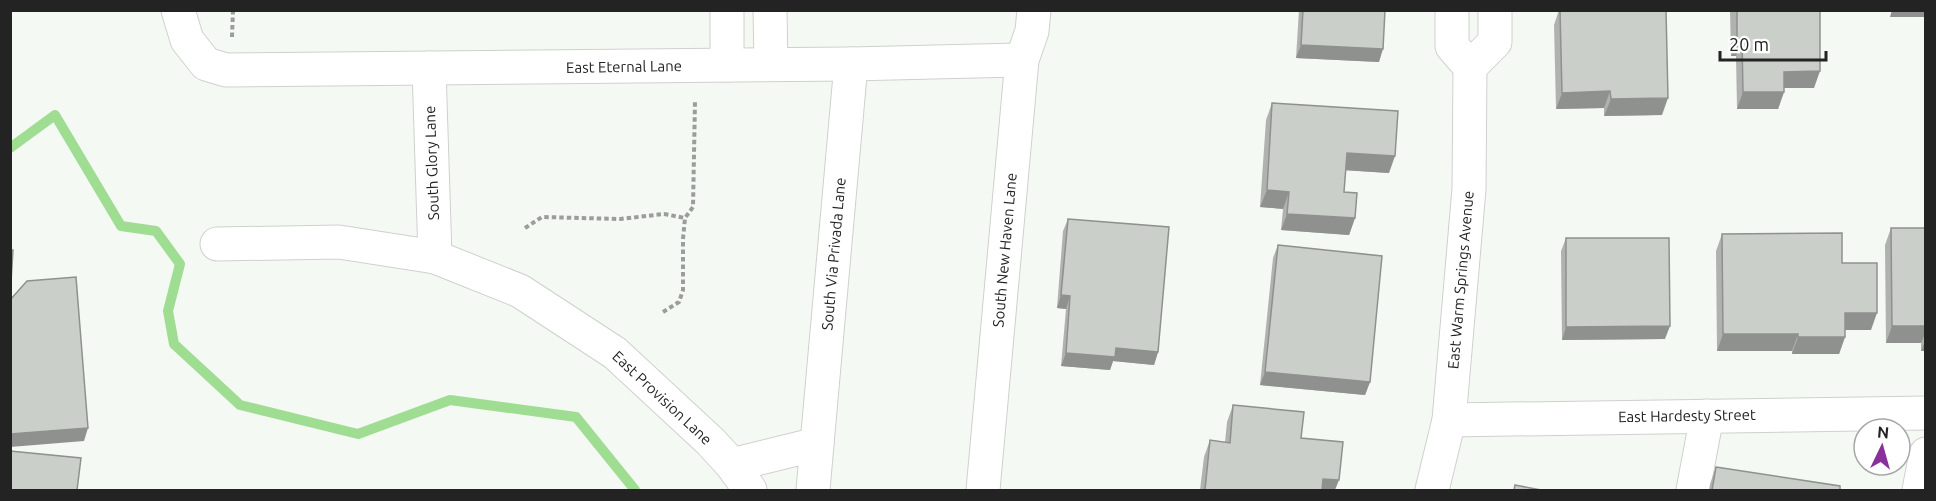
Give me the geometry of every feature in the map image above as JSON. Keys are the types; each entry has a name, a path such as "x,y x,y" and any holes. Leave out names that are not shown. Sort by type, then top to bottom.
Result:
{"street":[{"path":"178,10 187,40 206,64 229,58"},
{"path":"727,10 727,65"},
{"path":"770,10 771,64"},
{"name":"South New Haven Lane","path":"984,490 1022,60 1032,31 1034,10"},
{"path":"1452,10 1452,46 1470,67 1495,42 1495,10"},
{"name":"East Eternal Lane","path":"229,58 429,68 1022,60"},
{"name":"South Via Privada Lane","path":"813,490 851,64"},
{"name":"East Warm Springs Avenue","path":"1432,490 1449,420 1469,189 1470,67"},
{"name":"South Glory Lane","path":"429,68 435,257"},
{"name":"East Provision Lane","path":"218,244 339,242 435,257 520,291 615,353 741,478"},
{"name":"East Hardesty Street","path":"1449,420 1926,413"},
{"path":"1693,490 1707,416"},
{"path":"741,478 817,444"},
{"path":"1919,490 1926,454"}],"path":[{"path":"229,58 233,10"},
{"path":"663,312 678,302 682,290 685,218 693,207 695,100"},
{"path":"525,228 542,217 621,219 664,214 685,218"}],"building":[{"path":"1303,10 1385,10 1383,49 1301,45"},
{"path":"1560,10 1666,10 1668,98 1611,99 1610,91 1562,93"},
{"path":"1737,10 1820,10 1820,71 1784,72 1784,92 1743,92 1742,39 1737,39"},
{"path":"1272,103 1398,111 1395,156 1347,153 1344,192 1357,193 1355,218 1287,214 1289,192 1267,190"},
{"path":"1068,219 1169,227 1158,352 1116,348 1115,357 1066,353 1070,296 1061,295"},
{"path":"1891,228 1926,228 1926,326 1892,326"},
{"path":"1842,233 1842,263 1877,263 1877,313 1845,313 1845,337 1798,337 1798,334 1723,334 1722,234"},
{"path":"1566,238 1669,238 1670,326 1566,327"},
{"path":"1278,245 1382,256 1370,382 1265,372"},
{"path":"10,250 13,250 11,282 10,282"},
{"path":"76,277 88,428 10,434 10,300 27,281"},
{"path":"1233,405 1304,412 1301,438 1343,442 1339,480 1323,479 1322,490 1205,490 1210,440 1230,443"},
{"path":"10,451 81,458 77,490 10,490"},
{"path":"1716,467 1840,486 1840,490 1712,490"},
{"path":"1515,485 1541,490 1514,490"}],"waterway":[{"path":"10,148 55,115 121,226 156,231 180,264 168,311 174,344 240,405 358,434 450,400 576,417 635,490"}]}
